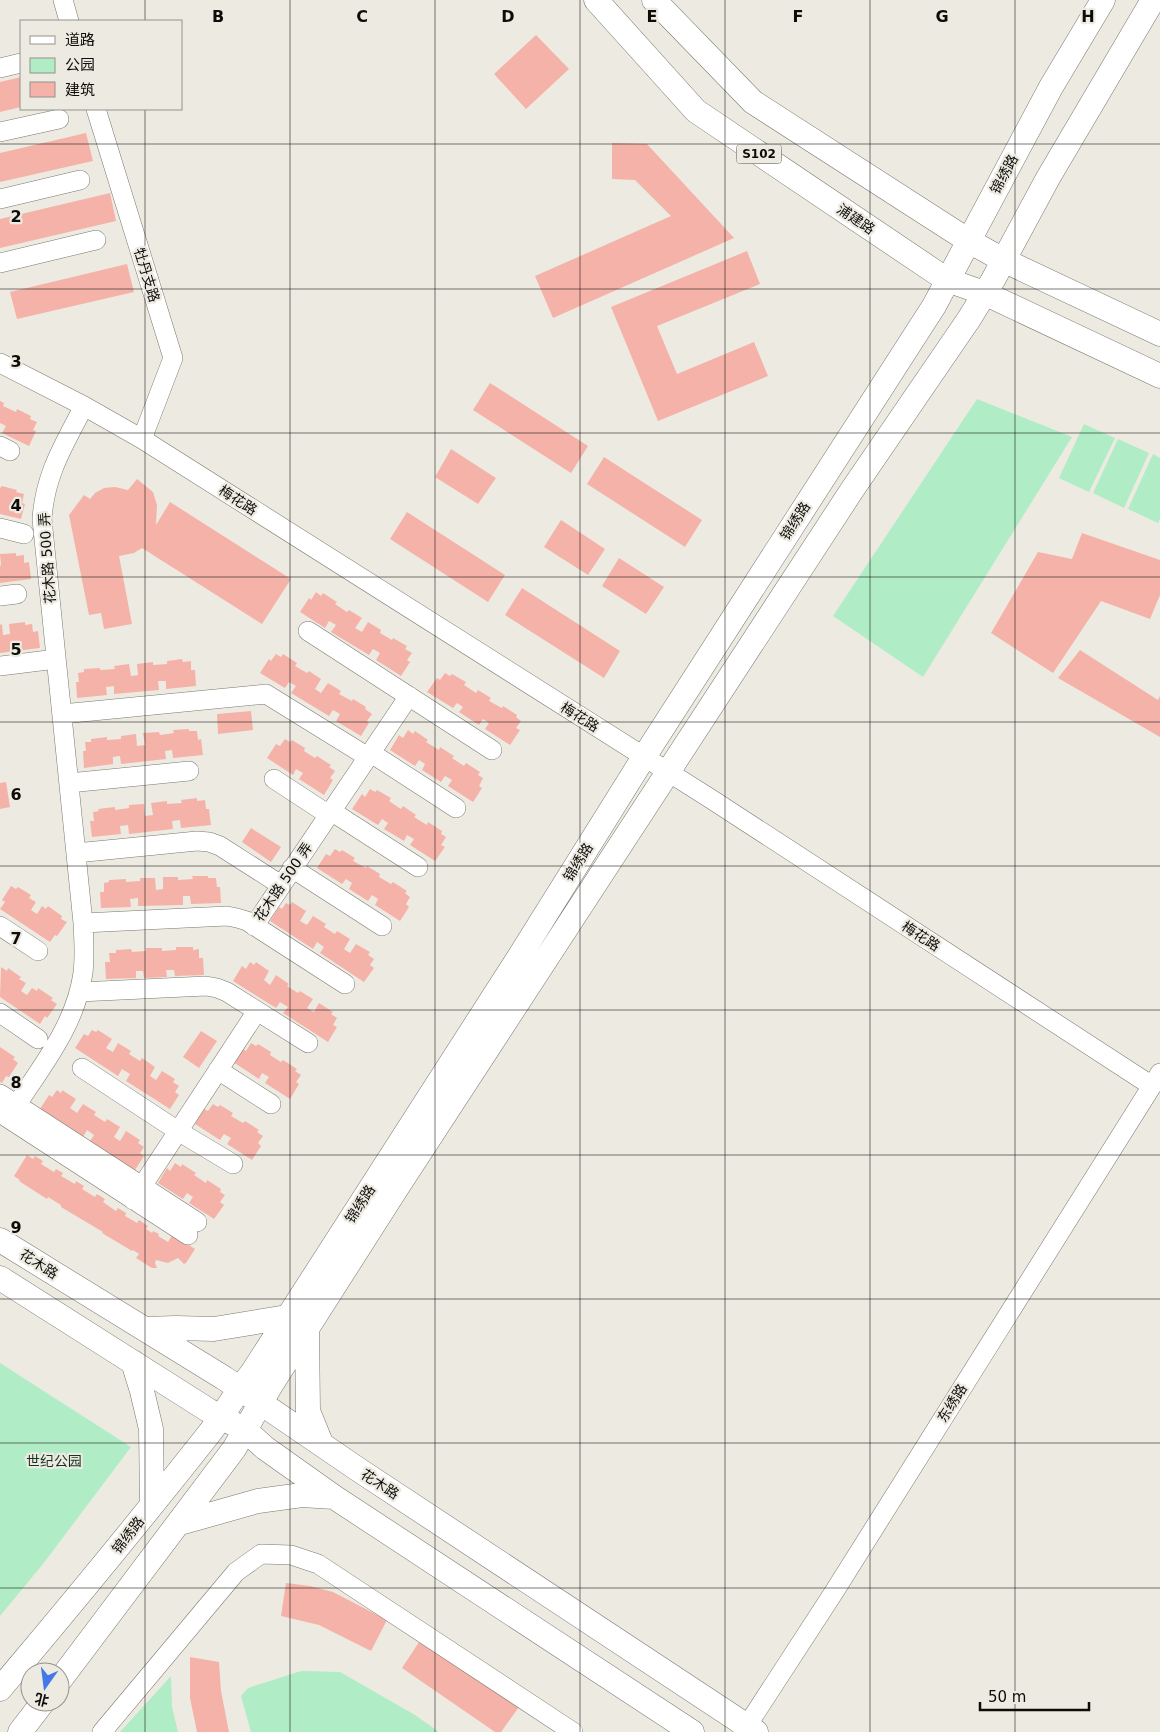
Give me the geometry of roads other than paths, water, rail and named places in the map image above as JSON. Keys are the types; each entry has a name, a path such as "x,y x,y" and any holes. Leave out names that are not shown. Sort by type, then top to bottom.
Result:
{"main road":[{"name":"浦建路","path":"596,0 696,111 947,280 984,294 1160,376"},
{"name":"S102","path":"654,0 753,102 969,241 1003,260 1160,334"},
{"name":"锦绣路","path":"0,1689 96,1576 210,1433 238,1389 252,1373 934,306 1051,87 1103,0"},
{"name":"锦绣路","path":"70,1667 234,1449 271,1385 398,1186 852,490 964,327 1048,178 1153,0"},
{"name":"花木路","path":"0,1240 224,1378 749,1730"},
{"path":"0,1278 220,1417 245,1430 265,1448 334,1496 692,1732"},
{"path":"145,1329 214,1329 287,1317"},
{"path":"307,1330 308,1411 321,1443"},
{"path":"133,1362 151,1429 152,1504"},
{"path":"180,1523 258,1501 302,1495 334,1496"},
{"path":"20,1732 36,1712"}],"street":[{"path":"63,0 69,20"},
{"path":"0,68 20,63"},
{"name":"牡丹支路","path":"96,110 173,358 142,439"},
{"path":"0,132 59,118"},
{"path":"0,199 80,180"},
{"path":"0,263 96,240"},
{"name":"梅花路","path":"0,364 84,406 142,439 1156,1079"},
{"name":"花木路 500 弄","path":"8,1112 51,1055 67,1024 79,992 85,956 43,536 44,502 52,468 84,406"},
{"path":"0,528 24,534"},
{"path":"308,631 492,750"},
{"path":"0,666 56,659"},
{"path":"62,714 266,694 456,808"},
{"name":"花木路 500 弄","path":"83,923 227,916 237,918 254,926 409,696"},
{"path":"69,783 189,771"},
{"path":"274,779 418,868"},
{"path":"76,853 197,840 220,846 281,885"},
{"path":"292,868 382,926"},
{"path":"0,926 38,950"},
{"path":"254,926 345,984"},
{"path":"79,992 206,986 217,988 228,992 308,1043"},
{"path":"137,1193 257,1010"},
{"path":"0,1013 38,1040"},
{"path":"82,1068 178,1131 233,1164"},
{"path":"218,1070 270,1104"},
{"name":"东绣路","path":"749,1730 760,1707 1156,1079"},
{"path":"0,1094 8,1112 192,1228"},
{"path":"102,1732 236,1572 261,1554 290,1555 318,1564 573,1732"}],"park label":[{"name":"世纪公园","path":"54,1461"}]}
